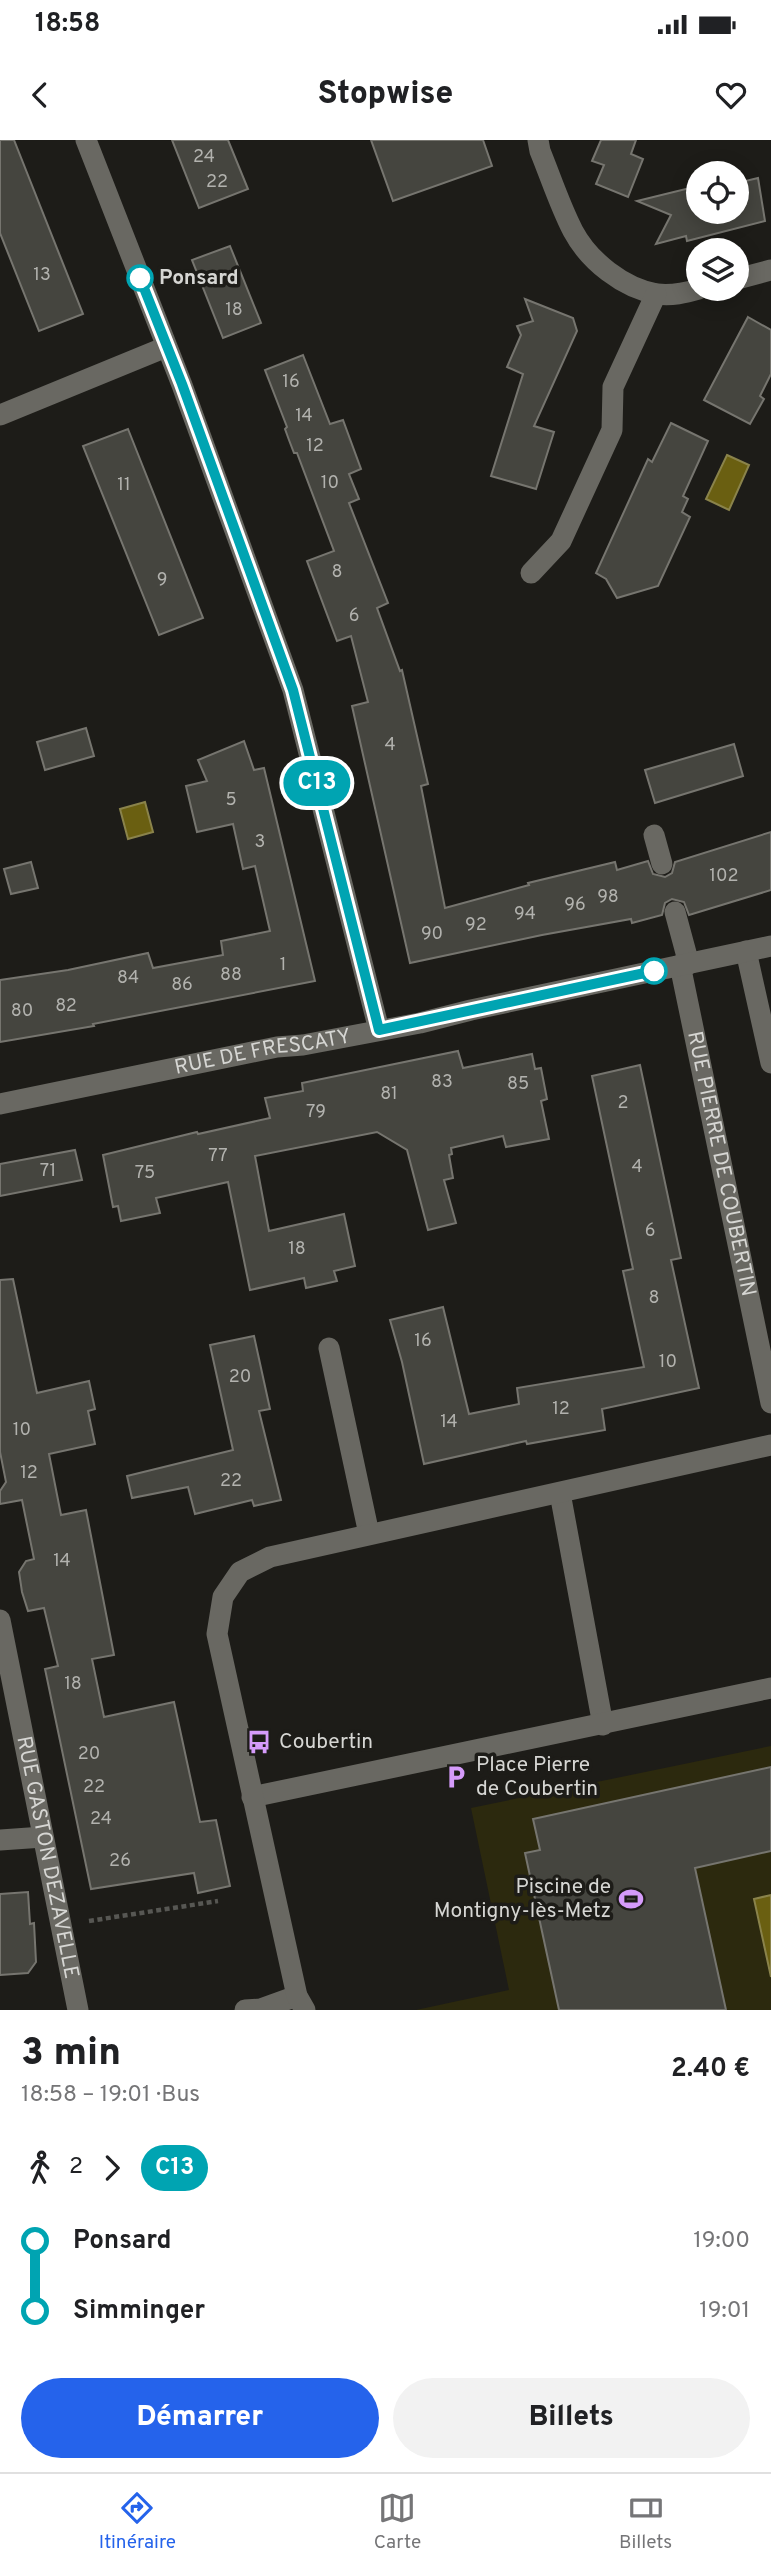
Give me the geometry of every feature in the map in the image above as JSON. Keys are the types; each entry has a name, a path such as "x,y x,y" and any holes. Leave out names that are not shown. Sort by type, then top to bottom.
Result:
{"street":[{"path":"86,140 293,690 379,1030"},
{"path":"538,140 573,231 583,247 605,269 618,277 656,293 677,295 686,293"},
{"path":"749,276 771,270"},
{"path":"531,573 561,541 612,430 613,387 656,293"},
{"path":"0,415 166,347"},
{"path":"654,835 662,864"},
{"name":"RUE PIERRE DE COUBERTIN","path":"675,912 771,1404"},
{"name":"RUE DE FRESCATY","path":"0,1104 277,1047 303,1045 379,1030 771,946"},
{"path":"746,951 771,1063"},
{"path":"330,1348 369,1534"},
{"path":"244,2010 301,2003 217,1634 223,1597 240,1572 270,1557 771,1445"},
{"path":"560,1493 603,1724"},
{"name":"RUE GASTON DEZAVELLE","path":"0,1620 78,2010"},
{"path":"252,1797 771,1688"},
{"path":"0,1840 43,1837"}],"path":[{"path":"61,1925 218,1901"}],"shaded area":[{"path":"727,455 749,465 729,510 706,499"},
{"path":"145,802 153,832 128,839 120,809"},
{"name":"Piscine de Montigny-lès-Metz","path":"771,1746 771,2010 416,2010 509,1990 471,1808"},
{"path":"771,1895 771,1977 754,1899"}],"building":[{"path":"0,140 14,140 83,314 39,331 0,233"},
{"path":"172,140 228,140 248,189 199,208"},
{"path":"371,140 483,140 492,166 393,201"},
{"path":"601,140 636,140 631,154 643,159 628,197 596,184 604,165 592,161"},
{"path":"758,178 765,221 699,238 686,236 656,244 671,215 637,201 686,189 686,224 749,224 749,180"},
{"path":"230,246 261,323 223,338 192,260"},
{"path":"525,299 573,318 577,331 534,426 554,432 536,489 491,476 523,374 507,367 521,335 517,326 533,321"},
{"path":"748,317 771,330 771,374 760,396 764,399 750,424 704,400"},
{"path":"303,355 330,424 343,420 361,469 349,474 359,499 349,503 388,603 377,608 400,671 402,670 428,784 421,786 445,908 529,885 528,883 615,862 617,870 648,861 653,874 665,877 672,873 675,862 771,832 771,890 689,915 684,902 672,899 665,903 662,915 632,923 631,919 542,935 410,963 352,706 368,702 351,636 337,641 307,561 334,551 297,453 294,453 289,440 285,429 287,427 265,370"},
{"path":"671,423 708,441 683,496 688,499 682,512 690,517 658,586 617,598 606,579 596,573 648,459 652,462"},
{"path":"128,429 203,618 159,635 83,446"},
{"path":"86,728 94,756 45,770 37,742"},
{"path":"244,741 254,770 264,768 315,981 93,1024 94,1026 0,1042 0,980 68,970 148,953 153,968 223,955 221,941 270,931 255,866 243,869 233,824 197,832 186,786 207,781 198,760"},
{"path":"734,744 743,776 655,803 645,770"},
{"path":"31,862 38,888 11,894 4,869"},
{"path":"458,1051 463,1068 532,1054 535,1069 541,1068 547,1099 541,1101 549,1139 506,1147 503,1136 451,1148 452,1154 449,1155 453,1178 444,1180 456,1223 428,1230 407,1150 377,1132 255,1156 269,1231 344,1214 355,1266 334,1271 337,1281 306,1288 304,1278 250,1290 228,1182 156,1198 160,1213 121,1221 118,1206 113,1207 103,1155 197,1132 198,1134 270,1118 265,1098 303,1091 302,1083"},
{"path":"640,1065 681,1258 671,1260 699,1388 602,1409 605,1430 527,1444 526,1441 424,1464 390,1320 443,1307 469,1414 519,1404 517,1388 644,1367 623,1271 633,1269 592,1076"},
{"path":"75,1150 82,1180 0,1196 0,1164"},
{"path":"13,1279 37,1393 89,1381 95,1409 88,1411 95,1444 49,1454 61,1515 86,1510 114,1655 92,1659 104,1717 174,1702 200,1822 216,1820 230,1886 198,1893 194,1873 91,1889 45,1669 58,1666 44,1608 28,1611 22,1592 19,1572 26,1561 34,1559 22,1500 0,1504 0,1491 6,1482 0,1452 0,1280"},
{"path":"254,1336 270,1409 259,1411 281,1500 254,1506 252,1500 195,1514 188,1487 132,1498 127,1476 233,1450 210,1345"},
{"name":"Piscine de Montigny-lès-Metz","path":"771,1767 771,1851 695,1868 726,2010 559,2010 525,1853 540,1850 533,1819"},
{"path":"28,1892 30,1924 34,1923 36,1962 28,1973 0,1975 0,1894"}],"bus line":[{"name":"C13","path":"140,278 182,384 293,690 379,1030 445,1018 471,1010 654,971"}],"place":[{"name":"Ponsard","path":"140,278"},
{"name":"Coubertin","path":"259,1742"},
{"name":"Place Pierre de Coubertin","path":"456,1777"},
{"name":"Piscine de Montigny-lès-Metz","path":"631,1899"}]}
